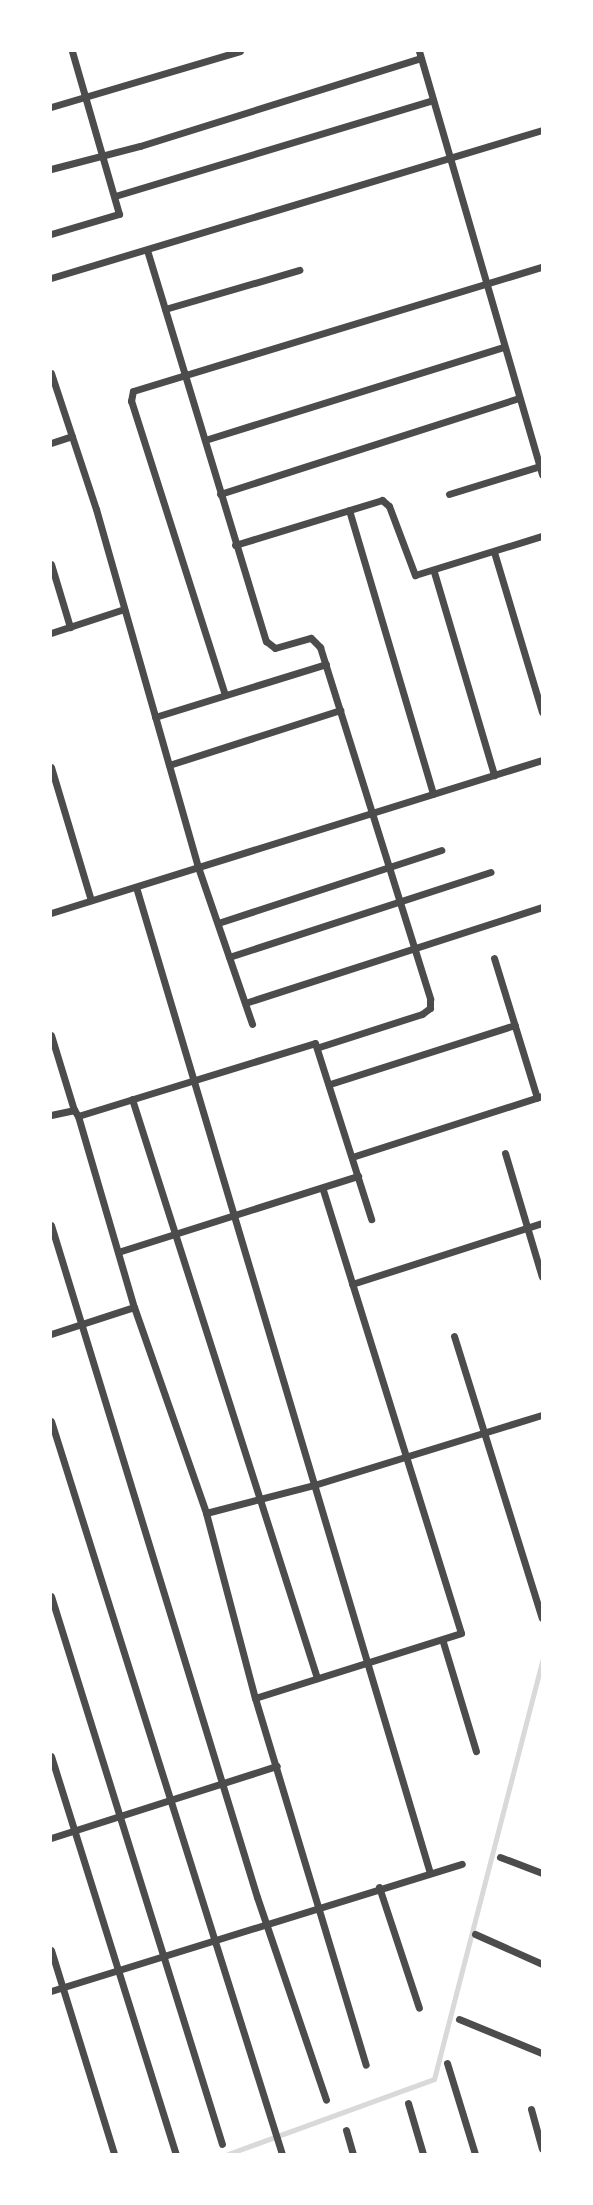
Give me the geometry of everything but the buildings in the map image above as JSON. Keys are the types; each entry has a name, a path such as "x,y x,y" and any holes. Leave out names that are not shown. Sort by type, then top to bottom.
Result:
{"street":[{"path":"51,234 116,217 115,196 72,51"},
{"path":"51,107 240,51"},
{"path":"51,169 103,156 420,54 541,471 449,494"},
{"path":"115,196 433,100"},
{"path":"51,278 542,130"},
{"path":"51,1115 76,1113 132,1099 309,1043 318,1047 430,1008 326,664 316,640 275,648 266,641 147,250"},
{"path":"225,695 131,401 133,391 542,267"},
{"path":"165,309 299,270"},
{"path":"205,440 504,347"},
{"path":"51,373 124,609 198,867 252,1024"},
{"path":"220,494 519,398"},
{"path":"51,443 72,436"},
{"path":"235,545 379,500 386,502 412,572 422,576 542,536"},
{"path":"349,510 433,794"},
{"path":"494,552 542,712"},
{"path":"51,564 70,626"},
{"path":"434,572 494,775"},
{"path":"51,633 124,609"},
{"path":"155,717 326,664"},
{"path":"169,765 340,710"},
{"path":"51,913 542,760"},
{"path":"51,767 92,900"},
{"path":"218,923 441,850"},
{"path":"229,957 491,872"},
{"path":"136,887 430,1873"},
{"path":"245,1003 542,910"},
{"path":"352,1157 540,1097 494,958"},
{"path":"330,1084 514,1025"},
{"path":"51,1035 134,1307 206,1513 255,1698 366,2065"},
{"path":"318,1047 371,1219"},
{"path":"132,1099 317,1678"},
{"path":"505,1153 542,1277"},
{"path":"118,1252 358,1176"},
{"path":"255,1698 443,1642 461,1633 461,1624 323,1189"},
{"path":"352,1284 542,1223"},
{"path":"51,1225 222,1784 326,2101"},
{"path":"51,1334 134,1307"},
{"path":"454,1336 542,1618"},
{"path":"206,1513 314,1485 542,1415"},
{"path":"51,1421 281,2152"},
{"path":"51,1596 222,2144"},
{"path":"443,1642 476,1751"},
{"path":"51,1756 176,2154"},
{"path":"51,1838 277,1766"},
{"path":"500,1857 542,1873"},
{"path":"51,1991 212,1938 462,1864"},
{"path":"379,1887 419,2008"},
{"path":"475,1934 542,1964"},
{"path":"51,1950 114,2154"},
{"path":"459,2019 542,2053"},
{"path":"447,2063 475,2154"},
{"path":"408,2103 423,2154"},
{"path":"531,2109 542,2149"},
{"path":"346,2130 353,2154"}],"waterway":[{"path":"228,2154 434,2079 542,1661"}]}
